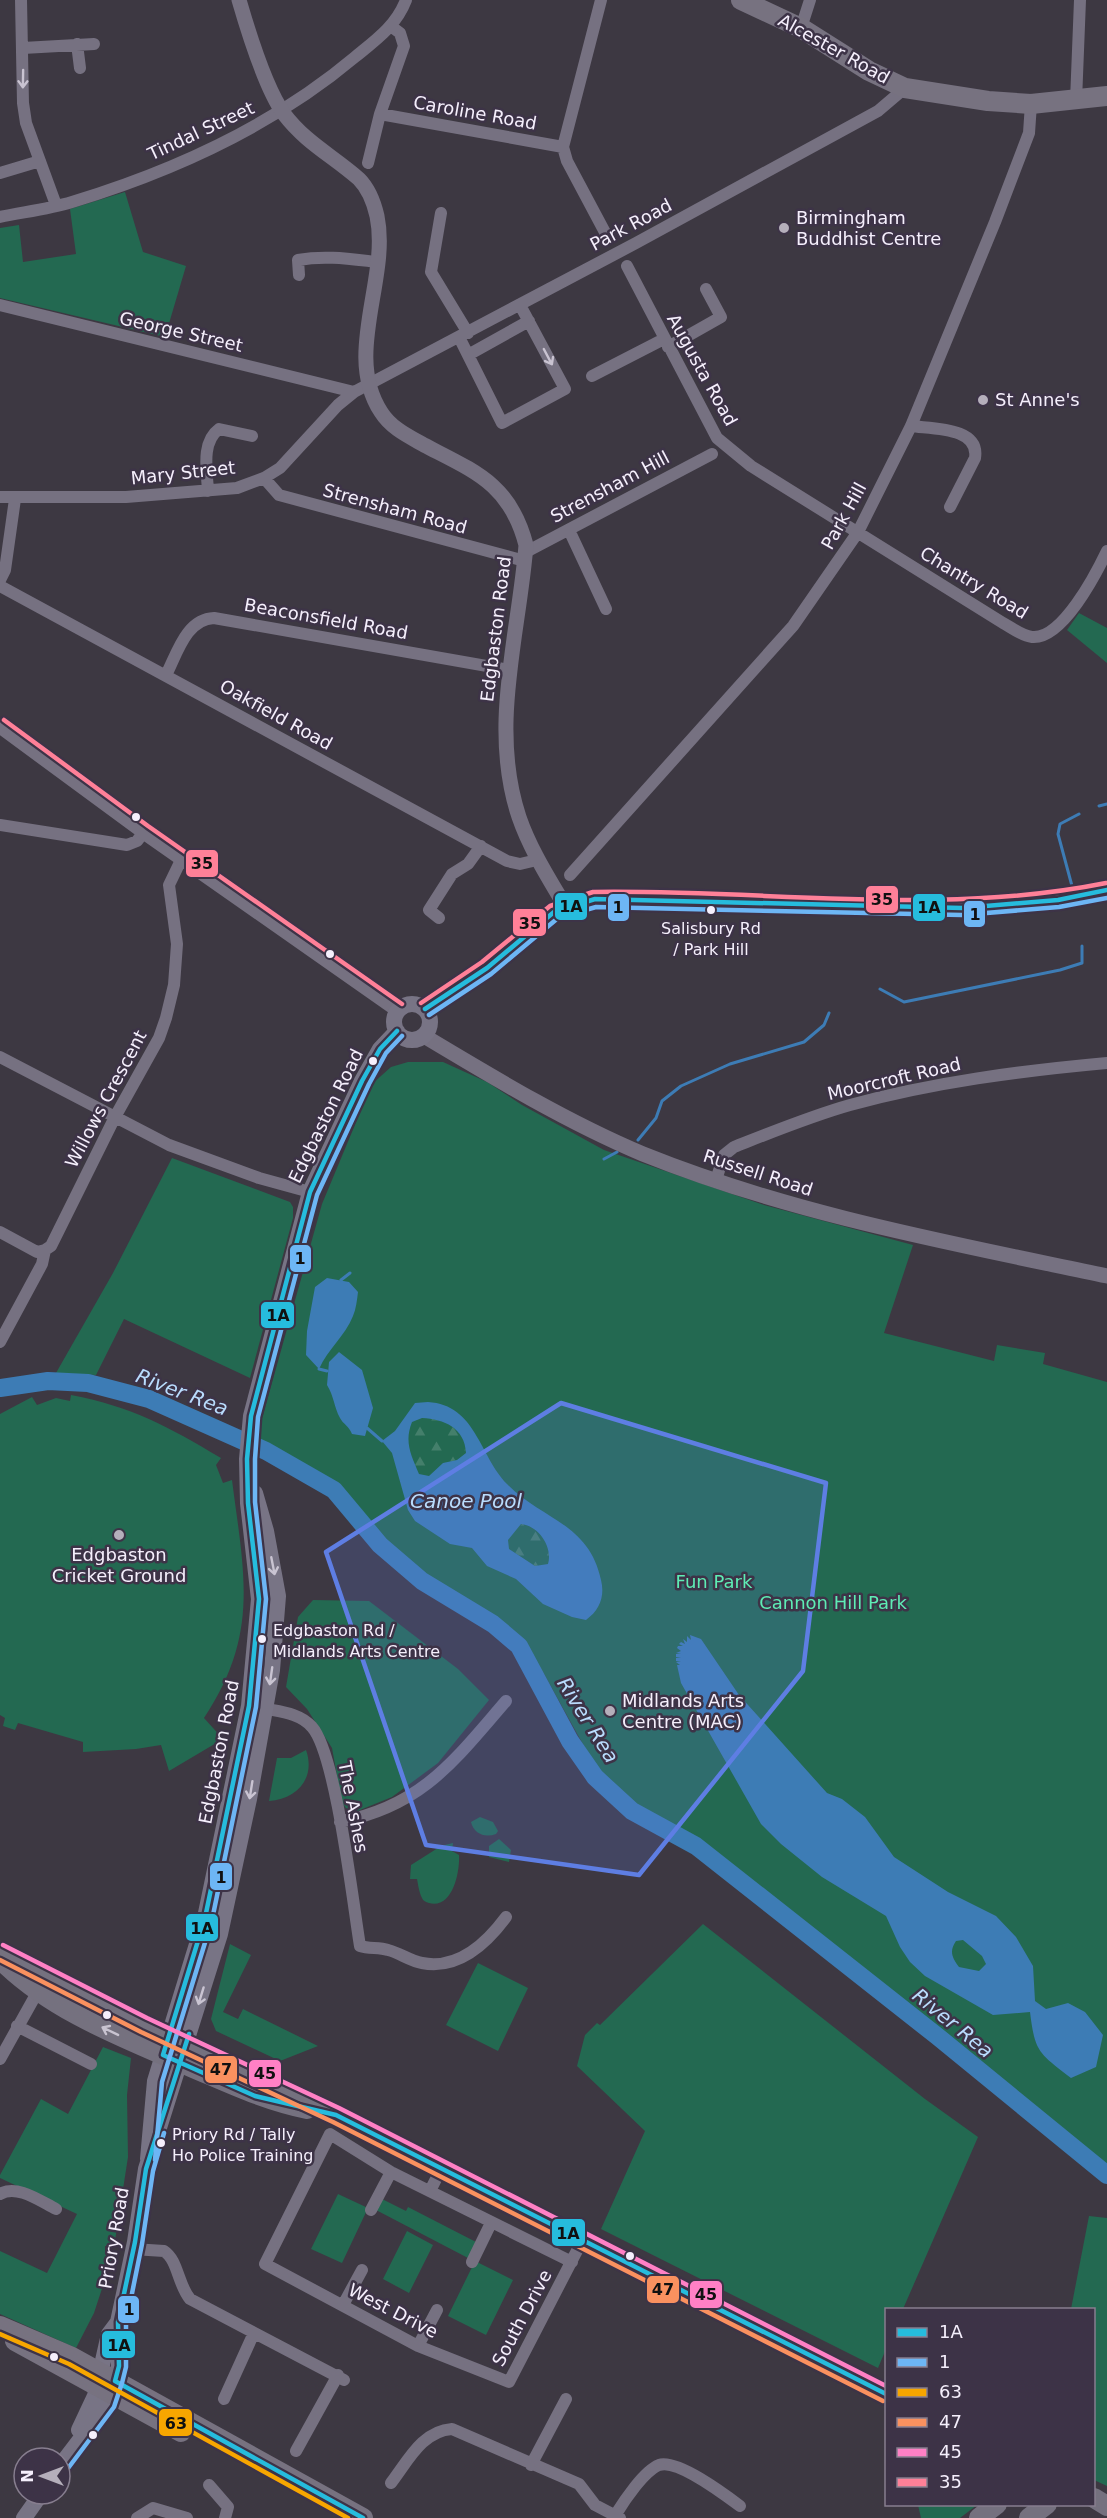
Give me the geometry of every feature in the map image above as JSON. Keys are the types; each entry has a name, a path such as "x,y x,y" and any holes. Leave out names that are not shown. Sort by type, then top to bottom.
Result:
{"highway":[{"name":"Alcester Road","path":"741,0 801,28 869,71 905,88 988,101 1031,104 1107,96"},
{"path":"0,2326 40,2342 105,2384 346,2518"},
{"path":"0,2331 33,2354 105,2384 363,2518"}],"main road":[{"path":"425,1009 507,953 536,922 565,906 595,899 962,908 1001,907 1058,900 1107,890"},
{"path":"413,1004 425,1009 430,1020 424,1036 413,1040 406,1039 397,1031 394,1023 398,1010 413,1004"},
{"name":"Edgbaston Road","path":"175,2049 227,1814 249,1706 256,1654 259,1599 248,1503 249,1430 310,1192 362,1081 380,1049 397,1031"},
{"name":"Edgbaston Road","path":"175,2049 220,1934 267,1708 278,1596 266,1531 247,1464"},
{"path":"259,1599 278,1596"},
{"path":"249,1706 267,1708"},
{"path":"227,1814 246,1816"},
{"path":"0,1952 175,2049"},
{"path":"0,1959 38,1991 62,2006 175,2049 336,2115 885,2393"},
{"name":"Priory Road","path":"72,2446 105,2384 119,2366 118,2322 134,2249 148,2159 175,2049"},
{"path":"979,2518 996,2506"},
{"path":"1029,2518 1046,2506"}],"street":[{"path":"21,0 23,103 26,123 56,206"},
{"path":"239,0 258,59 283,112"},
{"path":"368,163 380,114 404,46 400,33 392,27 406,0"},
{"path":"601,0 563,147 567,161 608,237"},
{"path":"801,28 810,0"},
{"path":"1076,100 1080,0"},
{"name":"Tindal Street","path":"0,217 56,206 180,164 283,112 341,70 392,27"},
{"path":"77,44 80,68"},
{"path":"23,48 94,44"},
{"name":"Park Road","path":"368,384 464,335 878,111 905,88"},
{"name":"Park Hill","path":"570,875 793,626 858,532 911,426 1029,133 1031,104"},
{"name":"Edgbaston Road","path":"283,112 307,140 358,179 372,200 377,215 377,262 366,355 368,384 382,415 402,433 496,487 509,501 520,523 525,556 505,713 507,760 518,814 537,860 565,906"},
{"name":"Caroline Road","path":"380,114 563,147"},
{"path":"0,173 40,161"},
{"path":"441,213 431,272 464,335 468,355 502,423 566,389 520,305"},
{"path":"299,275 298,260 309,258 324,256 377,262"},
{"name":"Augusta Road","path":"627,266 717,438 725,447 751,466 858,532"},
{"path":"592,376 612,373 666,343 721,317 706,290"},
{"name":"George Street","path":"0,305 354,392"},
{"path":"468,355 529,321"},
{"name":"Mary Street","path":"0,497 15,499 126,497 237,488 264,478 280,468 338,405 368,384"},
{"path":"911,426 967,436 976,449 975,458 950,507"},
{"path":"208,491 207,448 213,433 219,429 252,436"},
{"name":"Strensham Hill","path":"525,556 712,454"},
{"name":"Strensham Road","path":"264,478 279,495 525,556"},
{"path":"0,580 5,570 15,499"},
{"path":"569,530 606,609"},
{"name":"Chantry Road","path":"858,532 1003,623 1033,637 1041,636 1064,620 1107,551"},
{"name":"Oakfield Road","path":"0,586 507,861 520,864 537,860"},
{"name":"Beaconsfield Road","path":"166,675 190,629 198,621 214,618 510,670"},
{"path":"0,726 144,832 398,1010"},
{"path":"0,825 127,845 137,841 144,832"},
{"path":"439,918 429,910 452,874 468,864 481,846"},
{"name":"Willows Crescent","path":"0,1342 42,1263 45,1250 51,1246 115,1117 159,1038 171,1001 177,944 169,885 182,858"},
{"name":"Russell Road","path":"424,1036 497,1079 609,1137 650,1156 717,1180 836,1218 1107,1276"},
{"path":"0,1057 169,1145 212,1162 310,1192"},
{"name":"Moorcroft Road","path":"717,1180 724,1155 734,1147 848,1106 918,1089 1014,1072 1107,1063"},
{"path":"0,1232 37,1252 45,1250"},
{"path":"340,1822 370,1816 401,1803 439,1776 506,1701"},
{"name":"The Ashes","path":"267,1708 290,1713 313,1728 328,1765 340,1822 360,1946 386,1949 420,1963 443,1966 466,1956 485,1942 506,1917"},
{"path":"0,2059 38,1991"},
{"path":"17,2026 91,2064"},
{"name":"West Drive","path":"391,2172 330,2134 265,2264 418,2346 509,2382"},
{"path":"430,2192 441,2169"},
{"path":"371,2210 391,2172 572,2262"},
{"path":"0,2194 20,2191 56,2209"},
{"path":"472,2262 491,2223"},
{"name":"South Drive","path":"509,2382 583,2239"},
{"path":"134,2249 156,2250 170,2255 180,2287 190,2299 253,2335 341,2378 296,2451"},
{"path":"343,2305 362,2270"},
{"path":"418,2346 437,2310"},
{"path":"224,2399 253,2335"},
{"path":"531,2465 566,2398"},
{"path":"391,2483 427,2437 438,2430 452,2429 579,2484 595,2505 618,2516 650,2471 657,2466 668,2464 722,2493 740,2506"},
{"path":"209,2485 228,2507 225,2518"},
{"path":"137,2518 153,2508 187,2518"}],"highlighted area":[{"path":"561,1403 826,1483 803,1671 639,1875 426,1845 326,1552"}],"green space":[{"path":"125,192 143,252 186,266 165,337 0,298 0,228 19,225 23,262 76,254 70,209"},
{"path":"1079,613 1107,628 1107,663 1067,630"},
{"name":"Cannon Hill Park","path":"408,1062 443,1062 487,1082 522,1105 604,1150 764,1205 913,1245 884,1333 994,1361 997,1345 1045,1353 1043,1364 1107,1382 1107,2165 698,1840 632,1803 599,1773 544,1674 513,1634 472,1609 384,1543 336,1485 256,1440 322,1204 372,1084 391,1067"},
{"path":"172,1158 290,1202 293,1207 293,1218 250,1378 124,1319 96,1375 56,1373 113,1273"},
{"name":"Edgbaston Cricket Ground","path":"71,1395 113,1405 184,1436 221,1458 216,1465 223,1483 232,1480 243,1574 241,1631 234,1659 222,1688 204,1718 223,1739 169,1771 161,1745 83,1752 83,1742 18,1723 15,1730 3,1726 5,1718 0,1715 0,1414 32,1397 37,1405 56,1398 70,1401"},
{"path":"422,1418 438,1420 457,1431 466,1453 457,1460 443,1463 429,1476 419,1475 411,1455 409,1442 412,1422"},
{"path":"522,1524 534,1529 543,1539 548,1551 548,1564 535,1566 509,1549 508,1540"},
{"path":"313,1600 369,1601 458,1669 489,1700 438,1763 392,1797 355,1812 346,1808 342,1803 332,1748 307,1709 286,1687 298,1617"},
{"path":"306,1750 308,1770 302,1785 288,1796 269,1801 277,1758 291,1758"},
{"path":"480,1817 493,1822 498,1831 496,1834 484,1835 477,1832 471,1822"},
{"path":"499,1839 511,1850 509,1862 489,1857 489,1846"},
{"path":"453,1843 452,1851 459,1855 453,1887 444,1900 437,1903 426,1902 421,1896 417,1879 410,1879 411,1865 441,1846"},
{"path":"703,1924 925,2099 978,2137 903,2308 885,2308 885,2351 878,2368 601,2229 645,2131 577,2066 585,2035 597,2023 600,2025"},
{"path":"230,1944 251,1955 223,2012 238,2019 243,2009 318,2046 280,2061 216,2031 211,2019"},
{"path":"478,1963 528,1988 498,2051 446,2025"},
{"path":"103,2047 131,2058 127,2095 128,2157 114,2247 105,2246 105,2254 113,2255 94,2313 76,2348 0,2314 0,2251 47,2273 77,2214 0,2178 0,2175 41,2099 68,2114"},
{"path":"338,2194 368,2208 342,2263 311,2249"},
{"path":"382,2199 406,2211 408,2207 476,2242 468,2258 376,2210"},
{"path":"1089,2216 1107,2218 1107,2486 1095,2480 1095,2308 1071,2308"},
{"path":"407,2231 433,2245 409,2293 383,2279"},
{"path":"475,2261 513,2280 486,2335 448,2316"},
{"path":"918,2506 976,2506 960,2518 921,2518"}],"water":[{"path":"327,1278 349,1282 358,1292 350,1323 319,1369 306,1355 307,1331 315,1287"},
{"path":"339,1352 362,1370 373,1408 365,1436 352,1434 341,1420 327,1385 329,1362"},
{"name":"Canoe Pool","path":"428,1402 444,1405 457,1412 475,1433 507,1484 563,1524 586,1546 595,1561 602,1592 598,1607 591,1616 586,1620 572,1617 543,1604 516,1579 487,1566 472,1548 450,1544 415,1521 408,1510 392,1453 382,1441 395,1431 415,1403","holes":["422,1418 438,1420 452,1427 462,1437 465,1444 466,1453 457,1460 443,1463 429,1476 419,1474 409,1442 412,1422","521,1524 534,1529 543,1538 548,1551 548,1564 535,1566 509,1549 508,1540"]},
{"path":"690,1635 701,1639 739,1695 827,1793 842,1799 865,1817 894,1857 948,1892 996,1916 1016,1937 1033,1966 1035,2001 1046,2009 1068,2003 1085,2012 1103,2035 1096,2067 1071,2078 1040,2051 1034,2036 1030,2012 993,2015 925,1976 910,1962 900,1947 886,1916 822,1877 781,1844 761,1824 681,1683 677,1665 680,1665 676,1662 681,1661 676,1661 676,1658 681,1658 676,1657 676,1654 681,1654 676,1653 681,1651 677,1648 683,1646 679,1644 681,1642 685,1644 683,1639 687,1642 687,1636 691,1640","holes":["963,1940 982,1956 986,1964 979,1971 959,1967 952,1951 956,1941"]}],"waterway":[{"path":"1099,806 1107,804"},
{"path":"1072,886 1058,834 1060,824 1079,814"},
{"path":"880,989 904,1002 1060,970 1082,963 1082,946"},
{"path":"638,1140 656,1118 662,1101 681,1086 730,1064 804,1042 824,1025 829,1013"},
{"path":"604,1159 617,1152"},
{"path":"341,1280 350,1273"},
{"path":"319,1369 327,1371"},
{"name":"River Rea","path":"0,1388 48,1381 88,1383 149,1399 266,1451 334,1490 380,1545 422,1581 493,1624 519,1646 570,1741 595,1777 632,1811 696,1846 937,2036 1107,2175"},
{"path":"367,1428 382,1441"}],"transit line":[{"name":"35","path":"4,720 148,826 402,1004"},
{"name":"35","path":"421,1003 482,962 550,906 593,892 915,900 1042,893 1106,883"},
{"name":"1A","path":"425,1009 487,968 554,912 595,899 962,908 1058,900 1107,890"},
{"name":"1","path":"429,1015 491,974 558,918 596,907 962,915 1059,907 1107,898"},
{"name":"1A","path":"397,1031 380,1049 362,1081 310,1192 251,1416 247,1459 248,1503 259,1599 249,1706 205,1918 163,2055 255,2096 336,2115 885,2393"},
{"name":"1","path":"155,2160 162,2082 212,1920 256,1707 266,1599 255,1502 258,1417 317,1195 369,1084 386,1053 402,1036"},
{"name":"45","path":"3,1945 147,2018 339,2108 885,2385"},
{"name":"47","path":"0,1960 141,2032 333,2122 883,2401"},
{"name":"1A","path":"189,2034 146,2169 135,2242 118,2322 119,2366 115,2381 363,2518"},
{"name":"1","path":"72,2463 114,2407 122,2383 126,2367 126,2323 142,2244 153,2171 164,2133"},
{"name":"63","path":"0,2334 69,2364 348,2518"}],"place":[{"name":"Birmingham Buddhist Centre","path":"784,228"},
{"name":"St Anne's","path":"983,400"},
{"name":"Salisbury Rd / Park Hill","path":"711,910"},
{"name":"Edgbaston Cricket Ground","path":"119,1535"},
{"name":"Edgbaston Rd / Midlands Arts Centre","path":"262,1639"},
{"name":"Midlands Arts Centre (MAC)","path":"610,1711"},
{"name":"Priory Rd / Tally Ho Police Training","path":"161,2143"}],"park label":[{"name":"Fun Park","path":"714,1582"}]}
